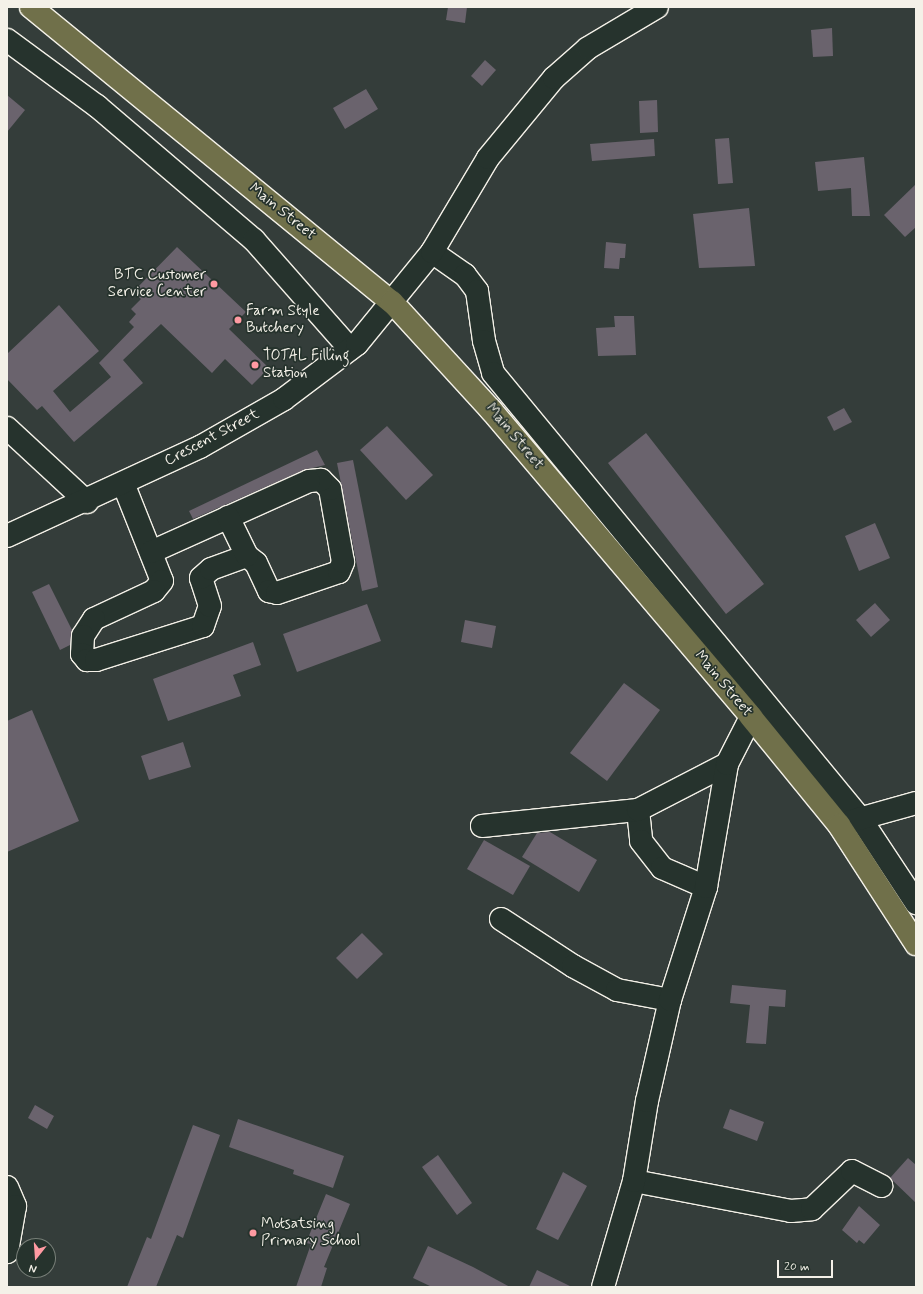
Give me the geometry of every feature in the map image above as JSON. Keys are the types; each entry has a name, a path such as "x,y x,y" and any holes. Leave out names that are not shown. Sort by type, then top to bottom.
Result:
{"highway":[{"name":"Main Street","path":"31,7 392,302 491,410 751,717 839,825 916,944"}],"street":[{"name":"Crescent Street","path":"7,536 87,502 123,483 200,447 284,399 350,350 392,302 432,252 488,158 554,78 588,48 656,7"},
{"path":"7,40 97,106 254,240 350,350"},
{"path":"432,252 465,275 477,291 484,341 493,372 860,818 916,904"},
{"path":"7,428 87,502"},
{"path":"151,552 228,517 310,481 321,480 330,489 344,562 338,572 277,593 269,590 256,563 247,556 228,517"},
{"path":"123,483 162,581 154,592 94,619 83,636 82,654 87,660 203,626 210,606 201,578 211,569 247,556"},
{"path":"603,1287 634,1181 647,1101 670,1000 706,887 727,764 751,717"},
{"path":"482,826 638,810 727,764"},
{"path":"839,825 916,803"},
{"path":"638,810 641,841 662,868 706,887"},
{"path":"501,919 573,966 617,990 670,1000"},
{"path":"634,1181 791,1212 812,1209 852,1171 881,1186"},
{"path":"7,1187 14,1206 7,1252"}],"building":[{"path":"448,7 467,7 465,23 446,20"},
{"path":"832,28 833,56 813,57 811,30"},
{"path":"485,60 496,70 482,86 471,76"},
{"path":"366,89 378,109 345,129 333,108"},
{"path":"7,95 25,110 7,132"},
{"path":"657,100 658,132 640,133 639,101"},
{"path":"729,138 733,183 718,184 715,139"},
{"path":"654,139 655,156 592,161 590,144"},
{"path":"864,157 870,216 852,216 851,188 818,191 815,162"},
{"path":"916,184 916,227 905,237 884,215"},
{"path":"749,208 755,266 699,268 693,214"},
{"path":"606,242 626,244 625,258 620,258 619,269 604,268"},
{"path":"177,247 246,312 229,329 269,368 252,385 225,359 212,373 161,324 123,360 143,383 74,442 42,406 37,410 7,379 7,354 59,305 99,351 53,391 70,412 111,377 99,363 134,327 129,322 136,314 131,309 141,299 133,292"},
{"path":"614,316 634,316 636,355 598,356 596,328 615,327"},
{"path":"844,408 852,422 834,431 827,417"},
{"path":"387,426 433,475 406,500 360,450"},
{"path":"646,433 764,584 726,614 608,463"},
{"path":"317,450 325,465 304,470 193,519 189,511"},
{"path":"353,460 378,587 362,591 337,463"},
{"path":"875,523 890,558 859,571 845,536"},
{"path":"49,584 72,630 70,645 60,650 32,592"},
{"path":"875,603 890,620 871,637 856,620"},
{"path":"367,604 381,641 297,672 283,634"},
{"path":"465,620 496,626 492,648 461,642"},
{"path":"253,642 261,665 233,675 241,696 168,721 153,679"},
{"path":"624,683 660,710 607,781 570,753"},
{"path":"32,710 79,821 7,852 7,721"},
{"path":"183,742 191,767 149,780 141,756"},
{"path":"550,832 597,860 579,892 522,857 537,833"},
{"path":"484,840 530,866 513,895 467,869"},
{"path":"362,933 383,954 357,979 336,958"},
{"path":"732,985 786,990 785,1007 769,1006 766,1044 746,1043 750,1005 730,1003"},
{"path":"35,1105 54,1116 47,1129 28,1118"},
{"path":"730,1109 764,1122 757,1141 723,1128"},
{"path":"238,1119 344,1156 333,1188 293,1174 294,1170 229,1147"},
{"path":"193,1125 220,1135 183,1238 177,1235 156,1287 127,1287 147,1237 151,1239"},
{"path":"438,1155 472,1203 457,1215 422,1167"},
{"path":"908,1158 916,1165 916,1203 890,1178"},
{"path":"563,1172 587,1186 558,1240 536,1229"},
{"path":"326,1194 350,1204 324,1267 327,1268 321,1287 296,1287 311,1244 306,1243"},
{"path":"859,1206 880,1225 864,1244 859,1240 857,1243 842,1230"},
{"path":"428,1246 473,1267 510,1287 432,1287 413,1278"},
{"path":"537,1270 572,1287 529,1287"}],"place":[{"name":"BTC Customer Service Center","path":"214,284"},
{"name":"Farm Style Butchery","path":"238,320"},
{"name":"TOTAL Filling Station","path":"255,365"},
{"name":"Motsatsing Primary School","path":"253,1233"}]}
